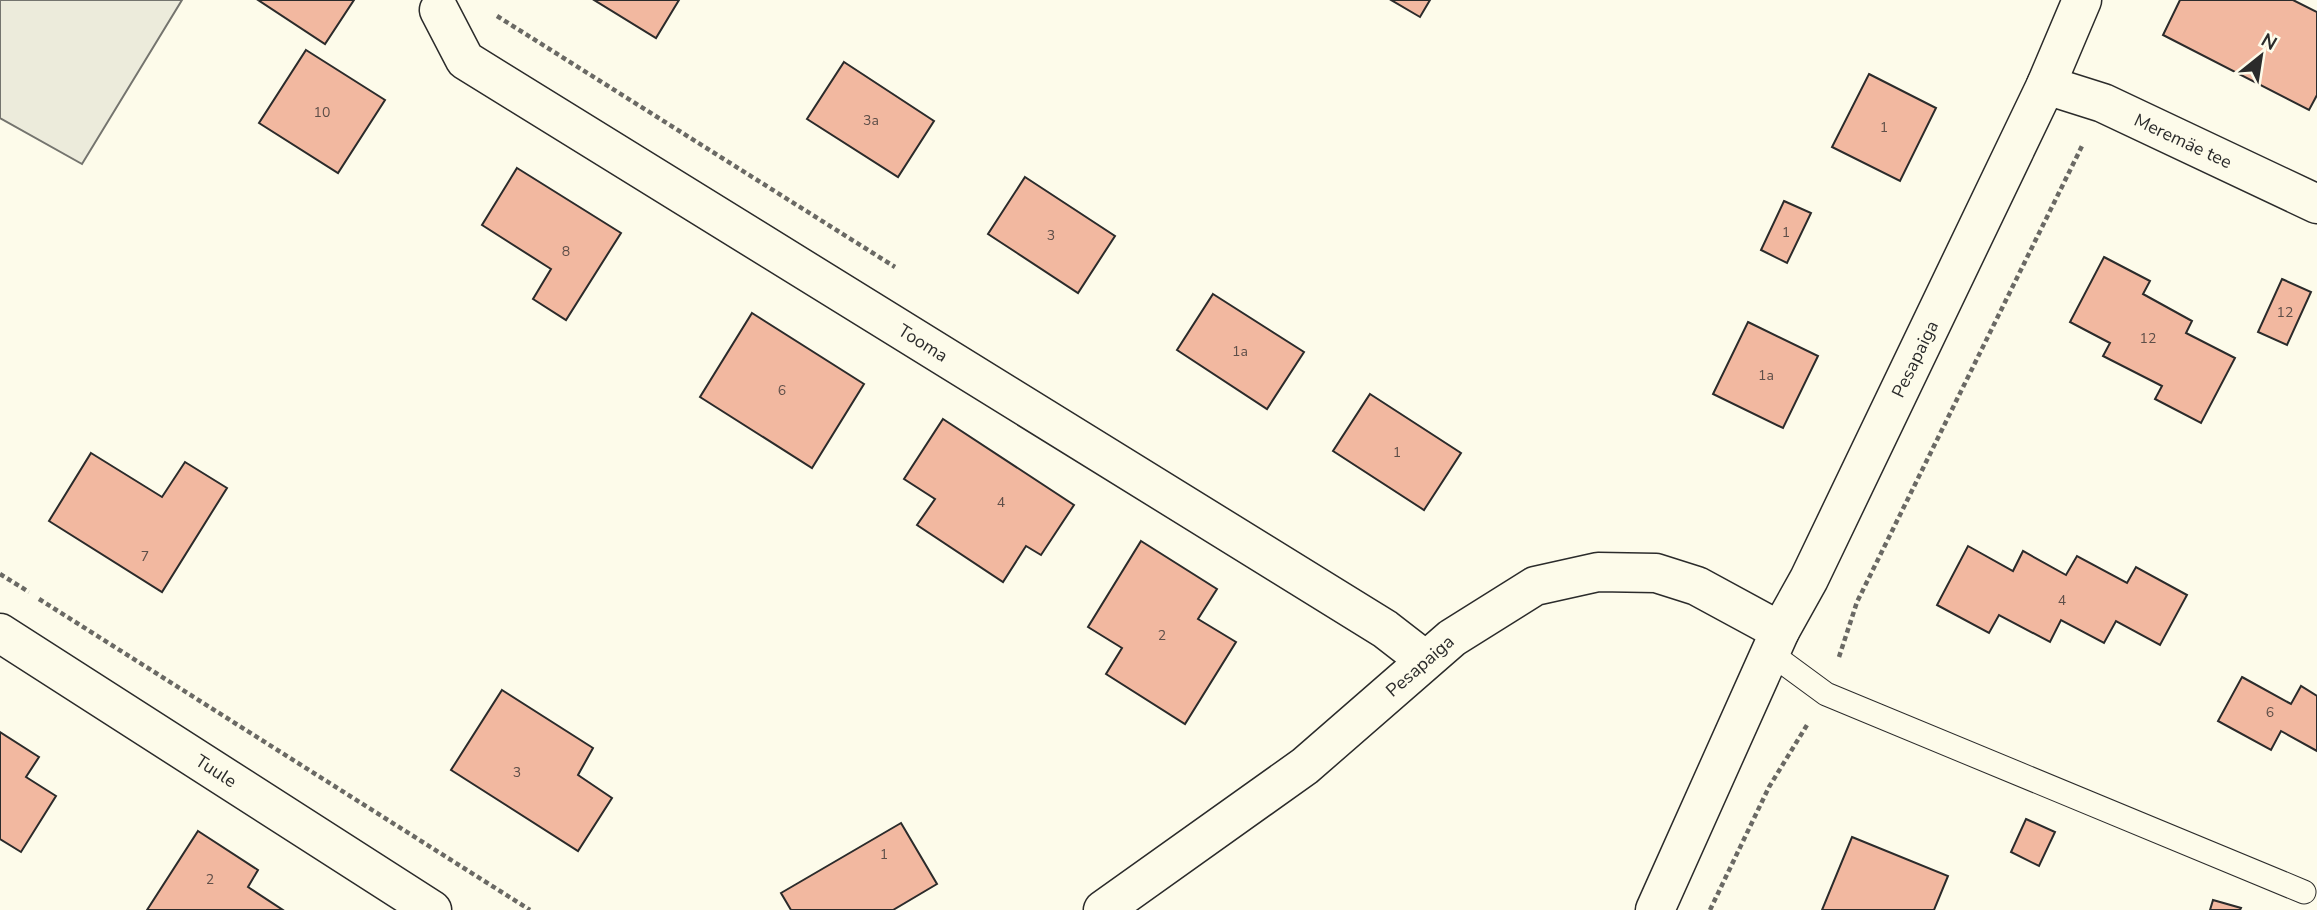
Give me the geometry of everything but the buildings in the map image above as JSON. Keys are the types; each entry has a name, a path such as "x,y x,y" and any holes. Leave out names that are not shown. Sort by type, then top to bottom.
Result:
{"street":[{"name":"Pesapaiga","path":"1655,910 1775,642 1809,579 2046,85 2082,0"},
{"name":"Tooma","path":"439,10 466,60 1373,622 1424,660"},
{"name":"Meremäe tee","path":"2046,85 2103,103 2317,204"},
{"name":"Pesapaiga","path":"1103,910 1306,765 1452,638 1535,586 1598,572 1656,573 1697,586 1775,642"},
{"name":"Tuule","path":"0,633 432,910"}],"lane":[{"path":"1775,642 1826,694 2304,892"}],"path":[{"path":"1710,910 1769,787 1826,694 1857,602 2103,103"},
{"path":"0,574 530,910"}],"shaded area":[{"path":"0,0 182,0 82,164 0,118"}]}
